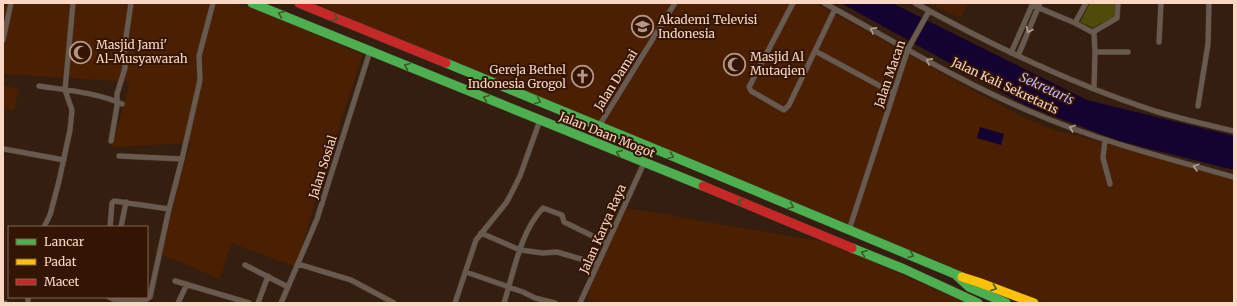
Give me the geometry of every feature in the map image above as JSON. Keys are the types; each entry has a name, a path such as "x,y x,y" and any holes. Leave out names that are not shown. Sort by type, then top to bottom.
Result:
{"highway":[{"name":"Jalan Daan Mogot","path":"252,3 429,74 953,291 978,303"},
{"name":"Jalan Daan Mogot","path":"300,3 450,64 957,276 978,282 1034,303"},
{"path":"429,74 437,59"},
{"path":"443,80 450,64"},
{"name":"Jalan Daan Mogot","path":"957,276 969,287 994,301"},
{"name":"Jalan Daan Mogot","path":"953,291 967,292 994,301 1006,303"}],"street":[{"path":"3,40 11,3"},
{"path":"44,226 50,215 64,160 72,110 65,90 73,3"},
{"path":"110,141 117,108 116,101 125,68 124,51 132,3"},
{"path":"111,298 142,301 147,300 150,297 169,209 200,80 199,56 213,3"},
{"name":"Jalan Damai","path":"599,126 675,3"},
{"path":"793,3 750,86 750,90 785,110 835,9"},
{"name":"Jalan Kali Sekretaris","path":"824,3 909,47 959,77 1028,111 1105,140 1159,157 1234,177"},
{"path":"915,3 928,12 1011,53 1094,89 1155,111 1234,131"},
{"path":"1075,23 1086,3"},
{"path":"1093,32 1117,18 1118,3"},
{"path":"1159,42 1161,3"},
{"path":"1198,106 1208,44 1209,3"},
{"path":"1011,53 1033,4 1039,5 1095,34 1094,89"},
{"path":"1018,56 1039,5"},
{"name":"Jalan Macan","path":"849,230 909,47 928,12"},
{"name":"Jalan Sosial","path":"281,303 316,219 370,51"},
{"path":"815,51 893,93"},
{"path":"1095,52 1128,52"},
{"path":"39,86 116,101 122,104"},
{"path":"455,303 476,240 510,196 520,176 540,120"},
{"path":"1105,140 1103,158 1110,184"},
{"path":"3,150 64,160"},
{"path":"119,156 182,158"},
{"name":"Jalan Karya Raya","path":"580,303 644,163"},
{"path":"110,226 112,203 114,202 126,202 169,209"},
{"path":"121,226 126,202"},
{"path":"504,303 520,250 533,221 543,208 563,216 564,222 607,243"},
{"path":"481,233 520,250 543,253 557,252 598,264"},
{"path":"298,264 351,280 394,303"},
{"path":"245,265 288,287"},
{"path":"466,272 535,298 555,303"},
{"path":"258,303 268,276"},
{"path":"175,281 249,303"},
{"path":"178,303 187,284"}],"shaded area":[{"path":"3,3 233,3 267,12 363,55 322,178 296,267 231,243 220,279 155,252 191,143 112,147 130,82 3,74"},
{"path":"314,3 815,3 1022,117 1054,130 1234,178 1234,303 1039,303 650,144"},
{"path":"928,3 967,3 961,18"},
{"path":"1090,3 1116,3 1116,16 1093,28 1080,22"},
{"path":"3,85 19,89 14,110 3,108"},
{"path":"621,207 831,243 966,303 607,303 586,299"}],"water":[{"name":"Sekretaris","path":"841,3 892,3 1087,100 1234,136 1234,170 1119,141 1027,106"},
{"path":"980,127 1004,134 1001,145 977,138"}],"traffic: fast":[{"path":"252,3 703,186"},
{"path":"446,63 962,277"},
{"path":"852,248 904,269 978,303"},
{"path":"957,276 969,287 1006,303"}],"traffic: slow":[{"path":"962,277 1034,303"}],"traffic: jam":[{"path":"299,3 446,63"},
{"path":"703,186 852,248"}],"place":[{"name":"Akademi Televisi Indonesia","path":"643,27"},
{"name":"Masjid Jami' Al-Musyawarah","path":"81,52"},
{"name":"Masjid Al Mutaqien","path":"734,64"},
{"name":"Gereja Bethel Indonesia Grogol","path":"582,77"}]}
